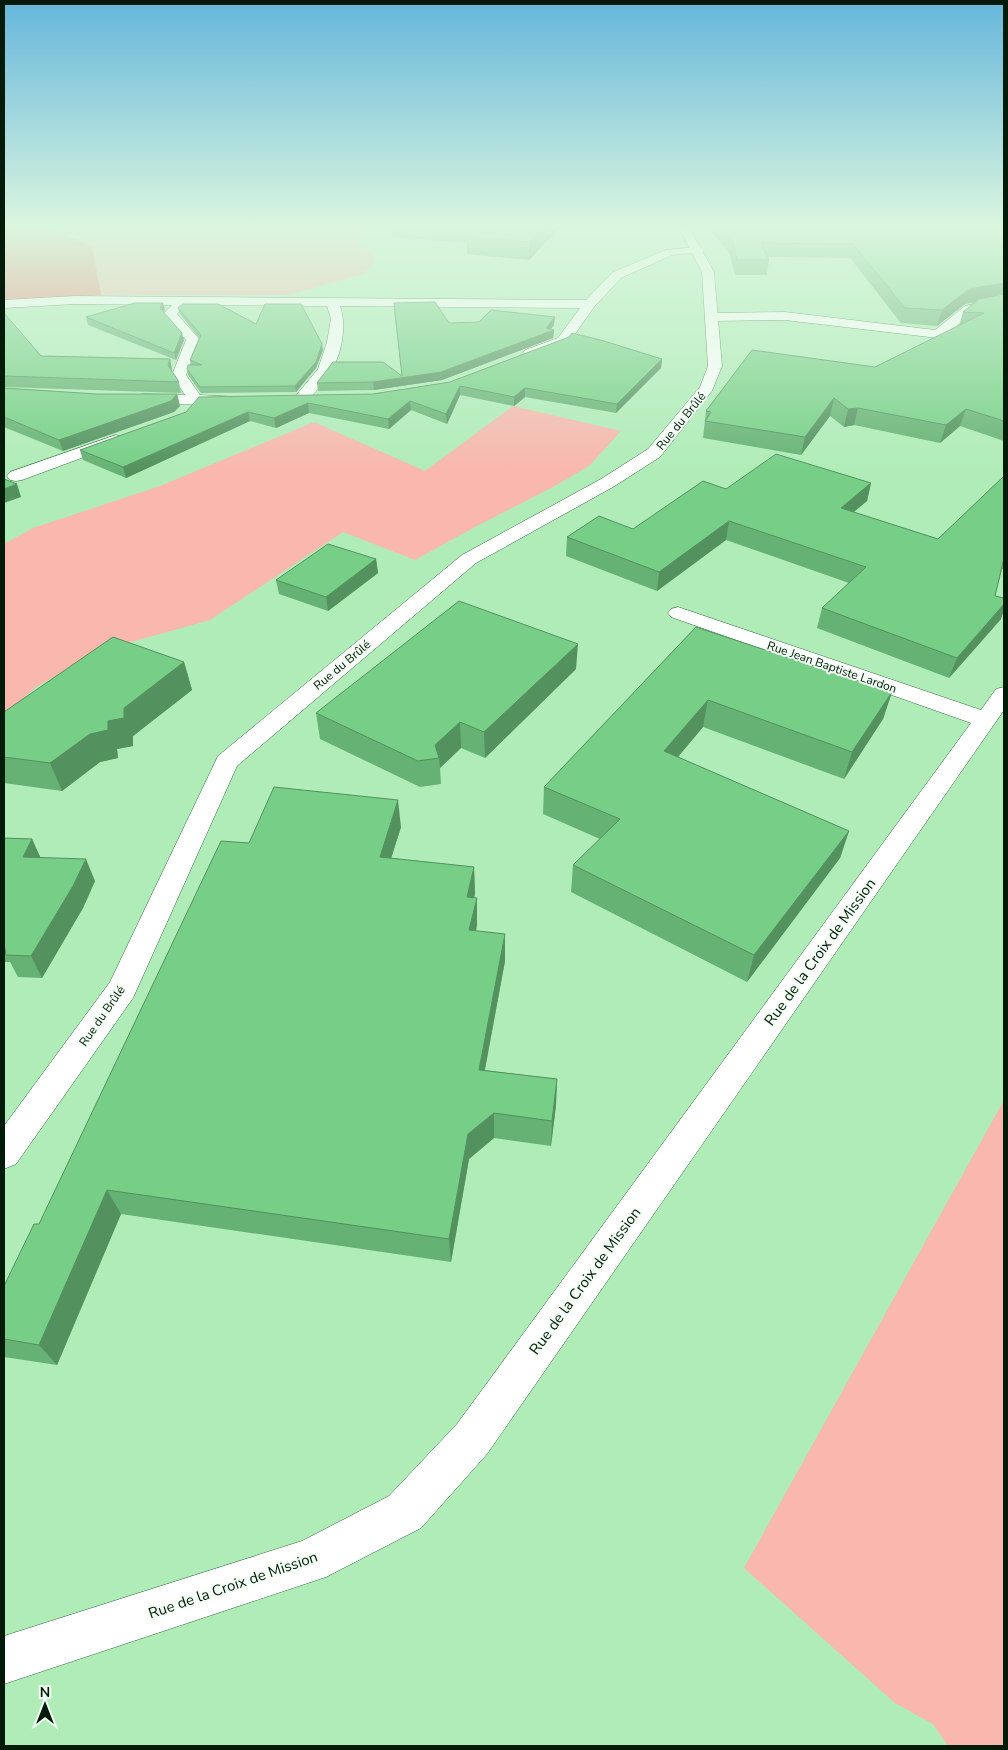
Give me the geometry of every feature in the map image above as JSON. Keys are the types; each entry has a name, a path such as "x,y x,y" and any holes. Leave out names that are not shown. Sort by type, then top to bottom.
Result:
{"street":[{"path":"176,308 170,314 193,340 179,374 196,400"},
{"path":"302,398 325,370 334,342 338,319 334,308"},
{"path":"518,358 564,341 587,308"},
{"name":"Rue du Brûlé","path":"4,1153 122,989 227,762 469,559 607,483 654,453 707,388 715,366 711,308"},
{"path":"712,317 785,316 938,334 970,309 978,308"},
{"path":"283,399 318,398"},
{"path":"128,399 244,399"},
{"path":"181,417 196,400"},
{"path":"16,476 135,433"},
{"name":"Rue Jean Baptiste Lardon","path":"678,613 995,707"},
{"name":"Rue de la Croix de Mission","path":"4,1660 310,1561 405,1512 478,1431 995,707"}],"shaded area":[{"path":"513,406 621,431 589,466 415,560 343,532 210,620 102,650 36,687 4,715 4,544 33,528 160,486 314,422 425,471"},
{"path":"1004,1100 1004,1746 948,1746 933,1724 895,1703 744,1568"}],"building":[{"path":"119,308 160,308 182,333 174,353 86,317"},
{"path":"178,308 225,308 256,324 263,308 303,308 322,344 316,362 295,386 200,387 187,369 188,365 202,365 190,360 201,335"},
{"path":"395,308 439,308 449,323 479,322 491,310 555,317 546,328 554,330 441,372 373,382 317,383 333,362 383,362 402,376"},
{"path":"905,308 945,308 942,310"},
{"path":"968,308 1004,308 1004,421 966,409 946,425 858,408 848,409 834,398 805,437 705,421 711,412 706,411 752,350 875,367 984,313 963,312"},
{"path":"4,313 41,356 170,359 168,365 179,382 4,376"},
{"path":"572,333 662,359 617,404 525,388 514,397 460,386 446,414 410,401 388,419 308,403 274,418 248,412 123,467 80,450 186,412 199,397 373,394 450,382 569,337"},
{"path":"4,388 97,394 177,394 171,401 59,440 4,417"},
{"path":"776,454 871,483 841,508 938,539 1004,476 1004,558 995,596 1004,598 1004,604 957,658 822,608 866,567 729,521 659,572 567,537 599,516 633,529 703,481 726,489"},
{"path":"4,479 17,484 4,489"},
{"path":"328,544 376,559 326,597 276,580"},
{"path":"459,601 578,644 484,732 460,722 435,745 439,758 418,761 316,713"},
{"path":"696,627 892,692 852,752 708,700 664,751 849,831 754,955 573,865 620,819 544,787"},
{"path":"113,637 184,662 124,708 124,718 108,721 108,730 90,734 50,763 4,757 4,712"},
{"path":"274,787 398,800 380,857 474,867 467,897 477,898 469,930 505,934 479,1070 557,1079 552,1121 494,1113 468,1134 449,1239 107,1190 39,1345 4,1339 4,1286 34,1224 39,1224 221,841 249,843"},
{"path":"4,838 32,839 23,857 86,859 73,886 31,956 6,955 4,943"}]}
